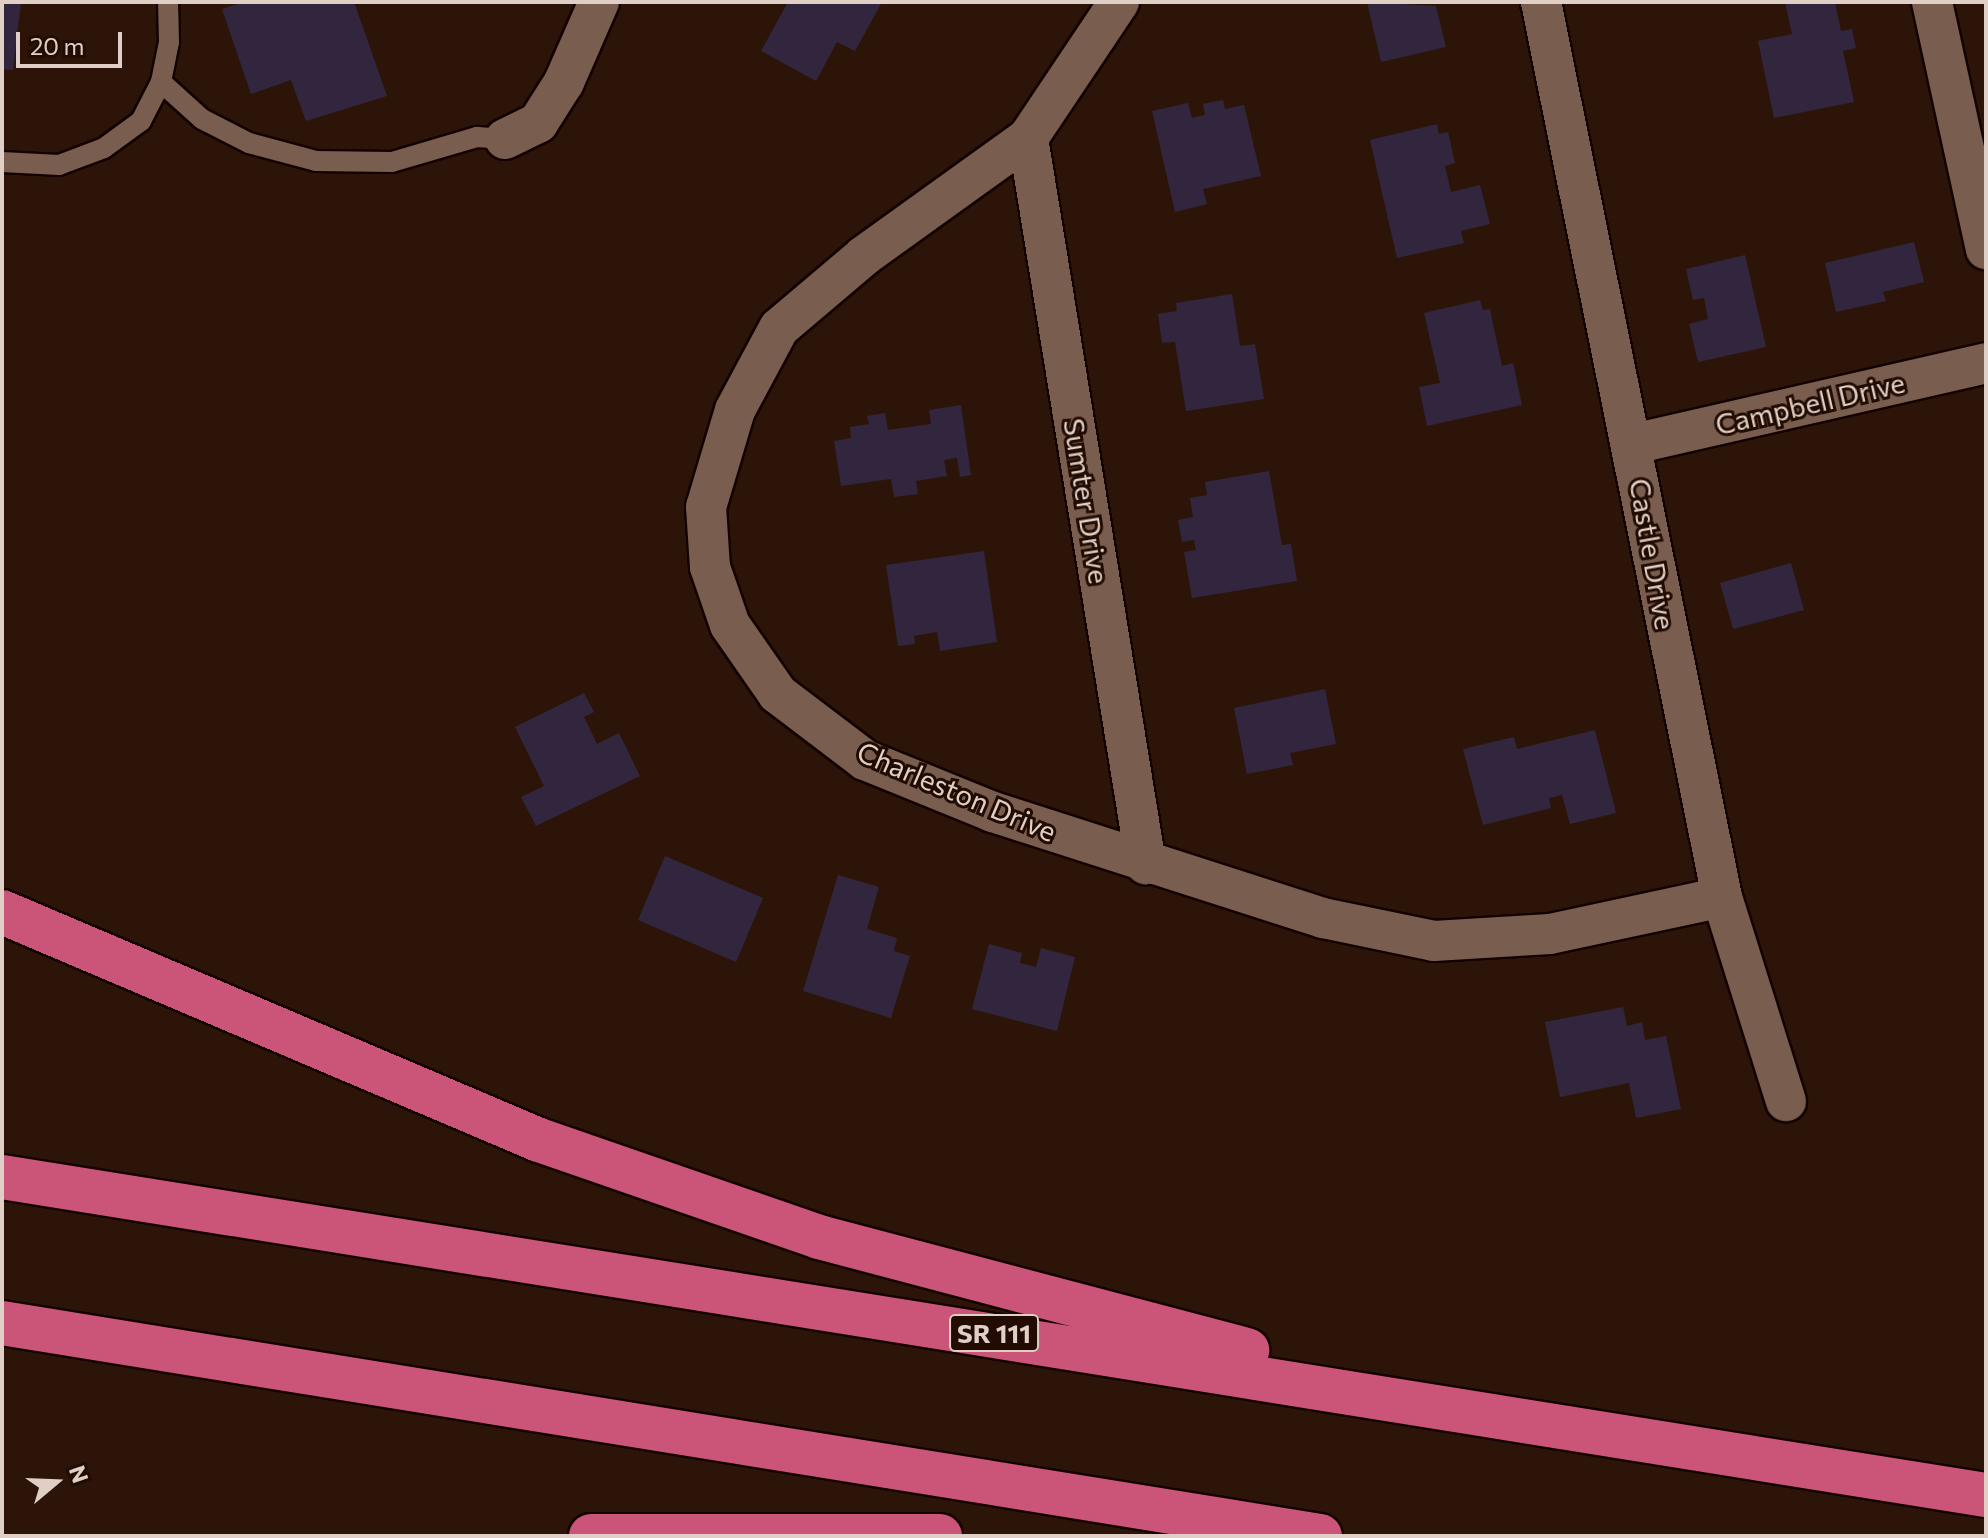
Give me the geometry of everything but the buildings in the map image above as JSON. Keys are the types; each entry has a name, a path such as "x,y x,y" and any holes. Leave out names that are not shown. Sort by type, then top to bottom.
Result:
{"highway":[{"path":"2,912 539,1140 819,1237 1505,1418"},
{"name":"SR 111","path":"2,1177 1986,1495"},
{"path":"2,1323 1320,1536"},
{"path":"591,1536 940,1536"}],"street":[{"path":"505,139 538,123 564,82 599,2"},
{"name":"Charleston Drive","path":"1119,2 1028,138 864,256 779,328 735,410 706,507 710,567 730,625 778,694 865,760 993,812 1146,864 1323,918 1434,941 1550,934 1722,897"},
{"name":"Castle Drive","path":"1541,2 1633,444 1722,897 1786,1101"},
{"path":"1932,2 1986,249"},
{"name":"Sumter Drive","path":"1028,138 1146,864"},
{"name":"Campbell Drive","path":"1633,444 1986,363"}],"lane":[{"path":"2,162 59,165 104,148 141,121 161,82 169,42 168,2"},
{"path":"161,82 202,119 249,143 316,161 392,162 477,137 505,139"}]}
